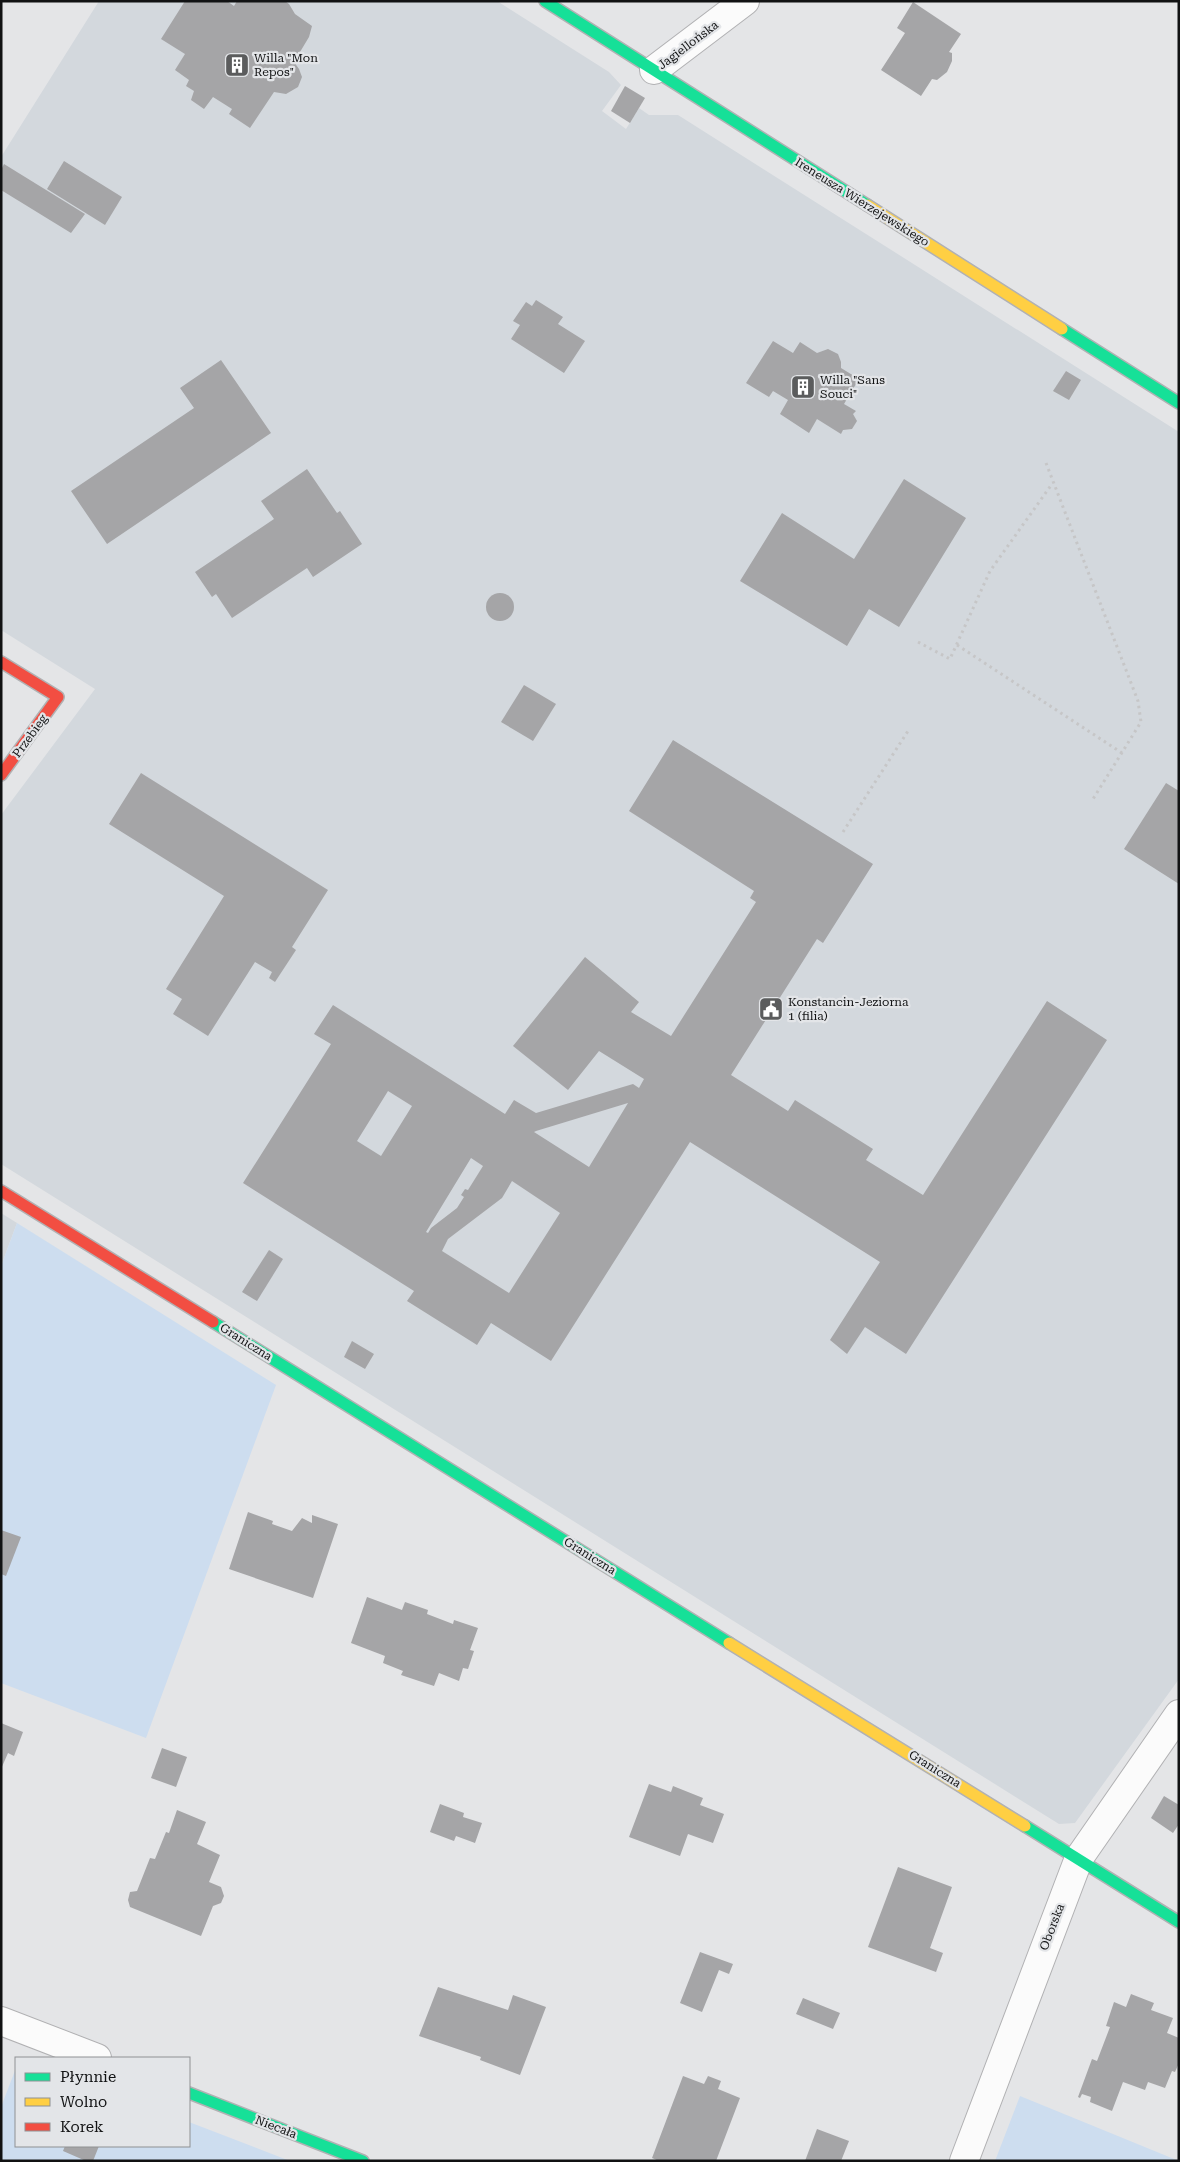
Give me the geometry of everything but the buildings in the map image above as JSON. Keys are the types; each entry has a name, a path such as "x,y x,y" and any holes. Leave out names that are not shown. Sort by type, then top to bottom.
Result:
{"street":[{"name":"Ireneusza Wierzejewskiego","path":"545,1 1179,403"},
{"name":"Jagiellońska","path":"654,70 745,1"},
{"name":"Przebieg","path":"1,662 58,697 1,775"},
{"name":"Graniczna","path":"1,1191 1079,1858 1179,1922"},
{"name":"Oborska","path":"964,2161 1079,1858 1179,1714"},
{"path":"1,2022 94,2057"},
{"name":"Niecała","path":"190,2093 363,2161"}],"path":[{"path":"1046,463 1052,483 1138,701 1141,722 1093,799"},
{"path":"918,642 950,659 990,571 1052,483"},
{"path":"957,645 1122,753"},
{"path":"843,832 908,730"}],"shaded area":[{"path":"99,1 497,1 609,72 621,85 602,111 626,129 639,108 649,115 678,115 1179,432 1179,1679 1075,1823 1059,1824 1,1164 1,815 95,689 1,630 1,157"},
{"path":"1,1213 17,1223 1,1266"},
{"path":"17,1223 276,1385 146,1738 1,1683 1,1266"},
{"path":"15,2071 15,2147 190,2147 190,2122 290,2161 1,2161 1,2107"},
{"path":"1020,2096 1179,2161 995,2161"}],"traffic: fast":[{"path":"545,1 867,205"},
{"path":"1062,329 1179,403"},
{"path":"213,1322 729,1643"},
{"path":"1025,1826 1179,1922"},
{"path":"190,2093 363,2161"}],"traffic: slow":[{"path":"867,205 1062,329"},
{"path":"729,1643 1025,1826"}],"traffic: jam":[{"path":"1,662 58,697 1,775"},
{"path":"1,1191 213,1322"}],"place":[{"name":"Willa \"Mon Repos\"","path":"237,65"},
{"name":"Willa \"Sans Souci\"","path":"803,387"},
{"name":"Konstancin-Jeziorna 1 (filia)","path":"771,1009"}]}
